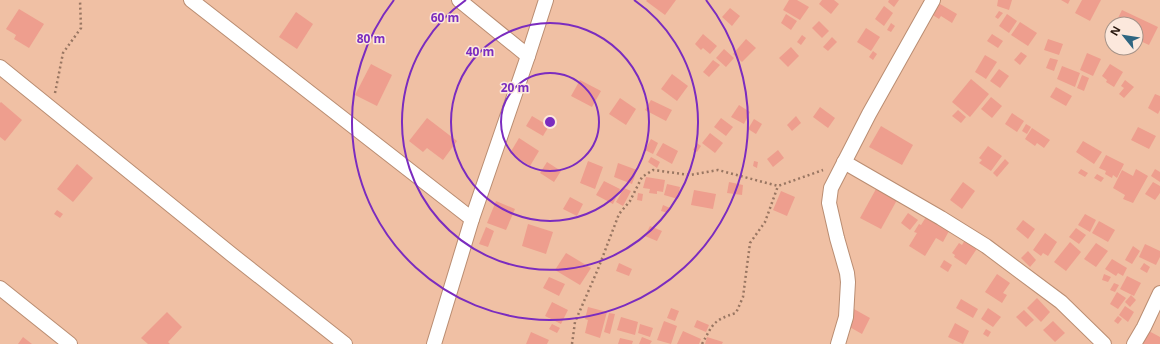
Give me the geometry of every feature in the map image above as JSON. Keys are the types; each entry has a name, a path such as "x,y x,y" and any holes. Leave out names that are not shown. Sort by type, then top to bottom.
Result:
{"street":[{"path":"191,0 472,219"},
{"path":"459,0 528,56"},
{"path":"434,344 472,219 546,0"},
{"path":"838,344 846,317 848,282 829,203 831,188 868,114 933,0"},
{"path":"0,67 230,254 345,344"},
{"path":"844,162 986,246 1061,302 1104,344"},
{"path":"0,288 70,344"},
{"path":"1134,344 1160,293"}],"path":[{"path":"52,109 63,53 81,28 80,0"},
{"path":"572,344 575,322 598,269 619,214 630,201 642,177 653,170 690,175 718,170 778,186 844,162"},
{"path":"702,344 712,326 721,318 736,314 743,297 750,243 765,222 778,186"}],"building":[{"path":"676,0 665,15 646,1"},
{"path":"789,0 797,0 809,7 800,20 783,10"},
{"path":"822,0 834,0 839,4 831,14 819,4"},
{"path":"889,0 899,0 894,7 888,2"},
{"path":"998,0 1012,0 1009,10 997,6"},
{"path":"1061,0 1070,0 1068,4"},
{"path":"1082,0 1101,0 1090,21 1075,13"},
{"path":"935,1 957,14 952,23 941,16 939,19 928,12"},
{"path":"884,6 893,13 884,26 875,19"},
{"path":"730,8 740,16 732,26 722,17"},
{"path":"19,9 44,24 29,48 14,39 16,35 6,29"},
{"path":"1122,10 1135,16 1119,16"},
{"path":"999,11 1003,13 998,19 995,17"},
{"path":"296,12 313,24 297,49 279,37"},
{"path":"786,14 797,21 791,30 781,23"},
{"path":"1007,14 1017,21 1009,33 999,26"},
{"path":"1144,20 1158,27 1149,45 1144,43"},
{"path":"819,21 829,31 822,38 812,28"},
{"path":"1020,22 1037,33 1028,46 1011,35"},
{"path":"891,23 895,26 891,32 887,30"},
{"path":"866,28 880,37 871,51 857,42"},
{"path":"703,34 717,46 710,54 703,48 701,50 695,44"},
{"path":"992,34 1003,41 998,48 987,41"},
{"path":"802,35 806,38 801,45 797,42"},
{"path":"832,37 837,42 828,51 823,47"},
{"path":"746,39 756,48 742,62 733,54"},
{"path":"1048,39 1063,44 1059,55 1044,50"},
{"path":"791,47 799,56 788,67 779,58"},
{"path":"724,49 734,58 726,67 716,58"},
{"path":"873,51 877,54 873,60 869,57"},
{"path":"1021,52 1027,56 1020,65 1014,60"},
{"path":"1087,53 1101,59 1093,76 1080,70"},
{"path":"985,55 997,62 986,79 975,72"},
{"path":"1050,58 1058,60 1054,71 1046,68"},
{"path":"713,60 720,65 709,77 703,72"},
{"path":"371,64 392,75 377,106 355,95"},
{"path":"1110,64 1123,72 1114,87 1106,82 1107,80 1102,76"},
{"path":"1062,66 1080,73 1075,87 1057,79"},
{"path":"999,69 1009,76 1000,88 990,81"},
{"path":"672,74 688,86 677,101 661,89"},
{"path":"1082,75 1089,78 1084,91 1077,88"},
{"path":"971,79 989,94 970,117 952,102"},
{"path":"580,80 601,91 592,107 571,96"},
{"path":"1125,80 1134,87 1124,98 1119,94 1124,88 1121,86"},
{"path":"1056,87 1072,96 1066,106 1050,97"},
{"path":"1155,94 1160,96 1160,110 1158,114 1148,108"},
{"path":"991,97 1002,106 992,118 981,109"},
{"path":"620,98 636,109 626,125 609,114"},
{"path":"651,100 672,110 666,121 645,110"},
{"path":"1,102 22,120 5,141 0,137"},
{"path":"739,105 750,112 744,124 731,117"},
{"path":"820,107 835,118 828,128 813,117"},
{"path":"958,110 966,117 961,123 952,116"},
{"path":"1012,113 1024,121 1017,132 1005,124"},
{"path":"532,116 549,126 543,136 526,126"},
{"path":"796,116 801,123 792,131 787,125"},
{"path":"427,118 457,141 443,160 427,148 423,152 409,141"},
{"path":"721,118 733,127 726,136 714,127"},
{"path":"754,119 762,124 756,134 748,129"},
{"path":"1026,124 1031,127 1027,134 1022,131"},
{"path":"881,126 913,145 902,165 869,147"},
{"path":"1138,127 1156,136 1149,149 1131,140"},
{"path":"1032,128 1050,140 1044,148 1037,143 1035,146 1025,139"},
{"path":"710,133 723,143 715,153 702,143"},
{"path":"519,138 539,151 530,166 510,153"},
{"path":"651,139 658,143 653,154 645,150"},
{"path":"1083,141 1102,152 1094,164 1076,152"},
{"path":"663,143 678,151 672,164 656,155"},
{"path":"697,143 701,146 697,152 693,150"},
{"path":"988,146 1002,156 991,171 979,163 982,160 979,158"},
{"path":"778,150 784,158 773,167 767,159"},
{"path":"1106,155 1124,164 1117,178 1113,175 1112,178 1105,174 1106,171 1099,168"},
{"path":"651,157 660,162 657,168 648,162"},
{"path":"1005,159 1009,163 997,177 993,173"},
{"path":"588,161 603,167 595,189 580,183"},
{"path":"754,161 758,162 757,168 753,166"},
{"path":"547,162 561,171 554,182 540,173"},
{"path":"618,163 637,170 632,184 614,177"},
{"path":"77,164 93,178 73,202 57,189"},
{"path":"1081,169 1088,173 1085,177 1078,173"},
{"path":"1136,169 1148,176 1133,203 1123,199 1125,195 1113,188 1122,170 1133,176"},
{"path":"1155,169 1160,172 1160,182 1151,176"},
{"path":"1097,174 1104,178 1101,182 1094,178"},
{"path":"646,177 665,180 663,192 657,191 657,194 649,193 650,189 643,188"},
{"path":"604,181 620,189 613,204 596,195"},
{"path":"729,182 743,185 742,195 727,193"},
{"path":"963,182 975,191 962,209 950,200"},
{"path":"1153,182 1160,186 1160,193 1155,200 1145,194"},
{"path":"667,184 680,187 678,199 664,195"},
{"path":"624,188 631,191 623,206 616,202"},
{"path":"876,189 897,200 881,229 860,218"},
{"path":"694,190 716,194 713,209 691,205"},
{"path":"781,191 795,197 787,216 773,210"},
{"path":"638,193 643,194 642,201 637,200"},
{"path":"570,197 583,204 577,216 563,209"},
{"path":"496,201 515,209 506,230 487,223"},
{"path":"663,205 670,208 668,213 661,211"},
{"path":"57,210 63,214 60,218 54,214"},
{"path":"908,213 918,220 910,230 901,223"},
{"path":"1085,214 1096,220 1090,232 1078,225"},
{"path":"926,217 949,231 943,242 936,238 925,256 909,246 917,233 914,232"},
{"path":"1023,220 1035,229 1028,239 1016,229"},
{"path":"1099,221 1115,230 1108,242 1092,233"},
{"path":"528,224 553,232 546,254 522,246"},
{"path":"650,226 662,231 657,241 645,236"},
{"path":"486,227 494,231 488,247 479,244"},
{"path":"1076,228 1086,235 1079,244 1069,237"},
{"path":"1045,233 1057,242 1048,256 1043,253 1041,256 1033,250"},
{"path":"966,238 978,247 966,265 954,257 955,255 952,253 959,243 962,245"},
{"path":"1070,242 1081,252 1066,271 1054,262"},
{"path":"1096,243 1108,251 1096,267 1084,259"},
{"path":"1145,244 1160,251 1160,257 1156,265 1139,257"},
{"path":"1133,246 1140,251 1132,264 1125,260"},
{"path":"1028,251 1036,260 1030,267 1021,258"},
{"path":"566,253 591,268 580,285 555,270"},
{"path":"1112,259 1127,268 1123,276 1118,273 1116,276 1105,269"},
{"path":"944,260 952,265 948,272 940,267"},
{"path":"619,263 632,269 629,276 616,271"},
{"path":"1144,263 1150,267 1147,273 1140,269"},
{"path":"997,274 1010,283 1003,293 1007,295 1002,303 985,292"},
{"path":"1104,274 1111,277 1108,282 1102,280"},
{"path":"1127,276 1141,283 1134,296 1120,289"},
{"path":"549,277 565,284 559,296 543,288"},
{"path":"1114,283 1119,285 1115,292 1110,290"},
{"path":"1117,292 1126,298 1118,309 1110,304"},
{"path":"1131,295 1136,300 1130,307 1125,302"},
{"path":"1037,298 1050,312 1041,322 1027,308"},
{"path":"961,299 978,309 973,318 956,308"},
{"path":"552,302 568,310 561,324 545,316"},
{"path":"1125,306 1134,312 1128,322 1119,315"},
{"path":"588,307 607,312 600,338 585,333 588,320 585,319"},
{"path":"671,308 679,311 675,321 667,318"},
{"path":"988,308 1001,317 993,327 981,319"},
{"path":"854,309 870,318 862,334 846,325"},
{"path":"1024,310 1034,320 1026,327 1016,317"},
{"path":"167,312 182,327 168,342 170,344 148,344 141,338"},
{"path":"609,313 615,314 610,334 604,332"},
{"path":"1118,316 1122,319 1118,324 1114,321"},
{"path":"621,317 638,322 635,335 617,330"},
{"path":"697,320 709,325 706,332 694,327"},
{"path":"664,321 677,326 671,344 657,340"},
{"path":"1053,321 1065,333 1055,342 1043,330"},
{"path":"955,323 969,331 963,344 948,337"},
{"path":"552,324 560,328 557,333 549,329"},
{"path":"640,324 653,328 650,337 638,333"},
{"path":"986,329 991,332 988,337 983,334"},
{"path":"1147,330 1160,337 1160,344 1138,344"},
{"path":"683,331 701,339 699,344 677,344"},
{"path":"531,332 549,340 547,344 526,344"},
{"path":"23,337 32,344 18,344"},
{"path":"642,337 652,341 650,344 639,344"},
{"path":"707,337 723,342 722,344 705,344"},
{"path":"620,338 633,341 632,344 618,344"}]}
